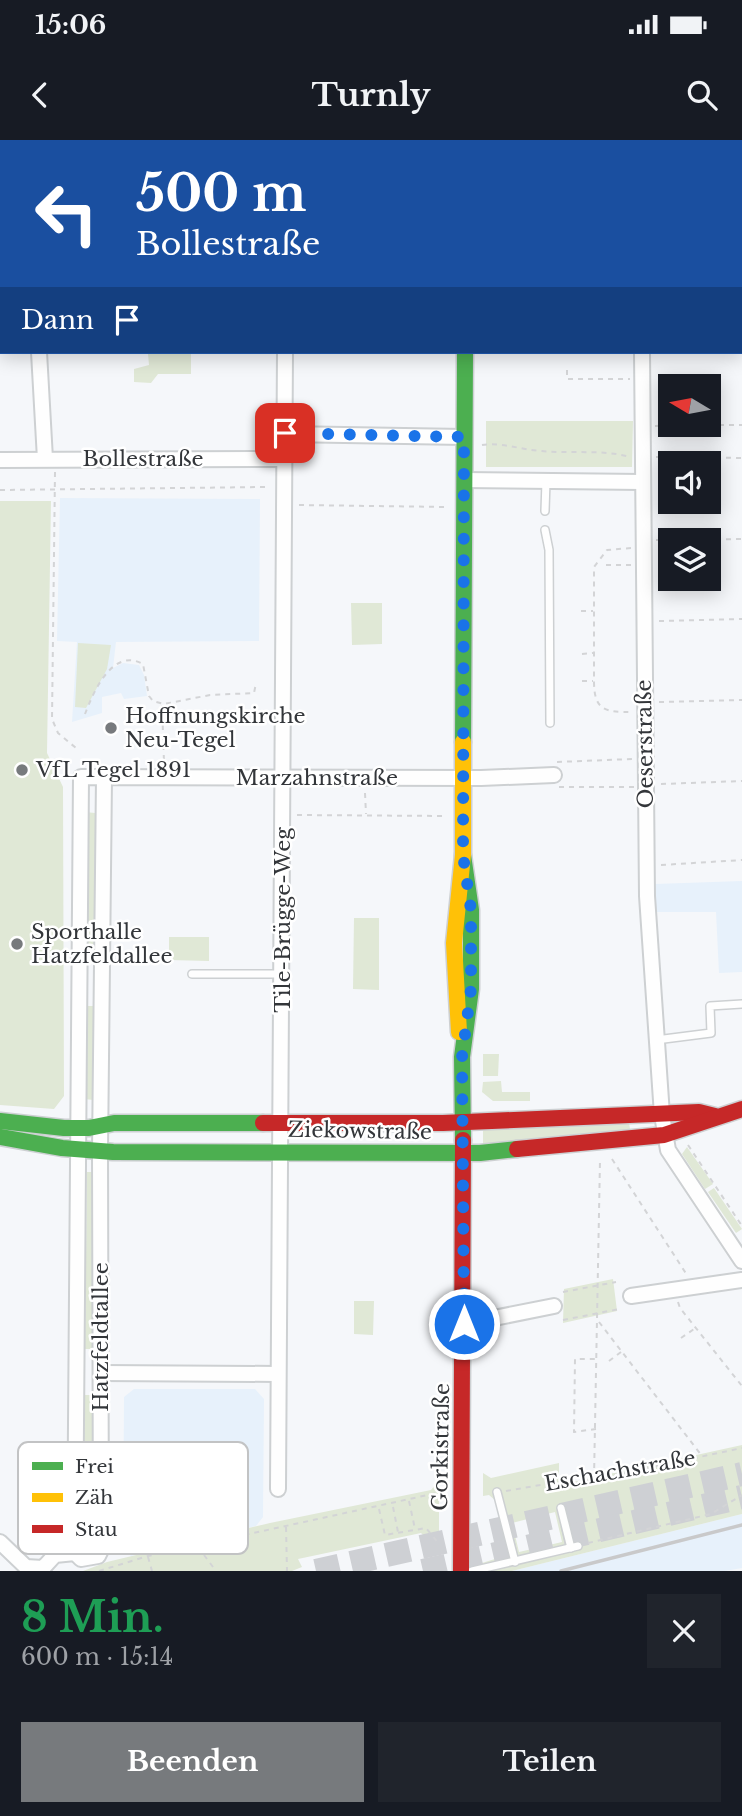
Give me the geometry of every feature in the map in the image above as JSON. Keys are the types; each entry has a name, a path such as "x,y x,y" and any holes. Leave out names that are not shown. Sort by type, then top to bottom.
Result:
{"street":[{"path":"39,354 50,465"},
{"name":"Tile-Brügge-Weg","path":"278,1489 285,354"},
{"name":"Gorkistraße","path":"461,1571 464,1324 462,1057 452,986 453,921 463,855 465,354"},
{"name":"Oeserstraße","path":"642,354 647,896 664,1135 668,1150 742,1262"},
{"path":"285,433 464,437"},
{"name":"Bollestraße","path":"0,460 50,465 285,459"},
{"path":"464,480 642,482"},
{"name":"Marzahnstraße","path":"81,777 463,778 554,775"},
{"name":"Hatzfeldtallee","path":"76,1442 81,777"},
{"name":"Hatzfeldtallee","path":"101,1442 100,1151 104,778"},
{"name":"Ziekowstraße","path":"0,1136 100,1151 462,1153 605,1143 664,1135 691,1129 715,1116 742,1109"},
{"name":"Ziekowstraße","path":"0,1121 79,1128 101,1125 461,1121 699,1112 715,1116"},
{"path":"631,1296 742,1280"},
{"path":"464,1324 554,1306"},
{"path":"101,1373 278,1374"},
{"path":"0,1542 26,1567 43,1568 55,1555 65,1554"},
{"name":"Hatzfeldtallee","path":"76,1554 81,1559 89,1559 99,1554"}],"lane":[{"path":"545,511 546,481"},
{"path":"545,530 549,550 551,723"},
{"path":"192,974 282,974"},
{"path":"656,1040 711,1034 710,1006 742,1004"},
{"path":"497,1492 515,1562"},
{"path":"472,1571 574,1547 561,1508"}],"path":[{"path":"567,370 567,379 635,379"},
{"path":"721,425 742,425"},
{"path":"651,426 658,426"},
{"path":"482,445 494,443 546,452 617,453 635,458"},
{"path":"651,457 742,458"},
{"path":"50,465 53,491 52,719 58,733 76,748"},
{"path":"0,490 266,487"},
{"path":"298,505 447,507"},
{"path":"651,540 742,539"},
{"path":"636,548 610,549 596,562 594,611 594,700 601,707 616,712 636,712"},
{"path":"606,565 636,565"},
{"path":"582,611 594,611"},
{"path":"652,621 742,619"},
{"path":"582,653 594,653"},
{"path":"85,714 110,668 128,660 143,664 149,696 162,703 210,695 254,693 256,683"},
{"path":"582,681 594,681"},
{"path":"653,702 742,700"},
{"path":"162,703 164,763"},
{"path":"636,787 559,787 554,775 558,762 637,759"},
{"path":"653,784 742,781"},
{"path":"365,793 366,815"},
{"path":"297,815 446,816"},
{"path":"653,866 742,860"},
{"path":"688,1142 742,1226"},
{"path":"611,1159 692,1282"},
{"path":"594,1479 600,1160"},
{"path":"564,1292 616,1282"},
{"path":"678,1300 680,1308 742,1386"},
{"path":"563,1320 619,1309"},
{"path":"598,1321 702,1456"},
{"path":"681,1339 696,1328"},
{"path":"609,1361 621,1351"},
{"path":"596,1429 573,1432 575,1359 597,1359"},
{"name":"Eschachstraße","path":"497,1492 594,1479 742,1448"},
{"path":"248,1535 393,1505 443,1491"},
{"path":"574,1547 711,1514 742,1494"},
{"path":"409,1501 415,1530"},
{"path":"393,1505 398,1533"},
{"path":"379,1508 385,1535 426,1528 439,1544"},
{"path":"286,1527 287,1571"},
{"path":"99,1571 157,1554"},
{"path":"203,1554 216,1571"},
{"path":"148,1556 152,1571"}],"shaded area":[{"path":"60,498 260,499 259,641 116,642 113,668 123,663 139,665 144,675 147,696 124,699 121,693 102,697 102,713 72,722 77,642 57,641"},
{"path":"742,881 742,972 719,973 716,912 656,912 655,884"},
{"path":"134,1389 255,1389 264,1399 263,1517 256,1526 248,1528 248,1442 124,1442 124,1397"},
{"path":"742,1514 742,1568 725,1571 512,1571"}],"green space":[{"path":"148,354 191,354 191,374 158,374 151,383 134,382 134,369 149,365"},
{"path":"486,421 633,421 632,467 486,467"},
{"path":"0,501 51,501 47,753 63,787 64,1096 54,1109 0,1105"},
{"path":"351,603 382,603 382,644 352,645"},
{"path":"78,643 111,645 107,669 86,708 75,707"},
{"path":"85,812 95,813 95,948 84,948"},
{"path":"354,918 379,918 379,990 353,989"},
{"path":"169,937 209,937 209,961 169,960"},
{"path":"84,1006 94,1006 94,1100 84,1099"},
{"path":"483,1054 499,1054 498,1076 483,1076"},
{"path":"501,1081 502,1092 530,1092 530,1101 493,1101 482,1092 483,1082"},
{"path":"629,1123 631,1135 483,1145 483,1126"},
{"path":"687,1147 713,1184 705,1189 682,1154"},
{"path":"87,1172 96,1172 95,1349 85,1349"},
{"path":"714,1188 742,1229 736,1233 708,1192"},
{"path":"613,1279 617,1311 563,1323 564,1289"},
{"path":"354,1301 374,1301 373,1335 354,1334"},
{"path":"85,1395 95,1395 95,1442 84,1442"},
{"path":"742,1445 742,1514 512,1571 482,1571 482,1563 498,1558 506,1546 496,1501 489,1495 483,1496 483,1473 491,1478 559,1463 559,1485","holes":["555,1512 562,1542 519,1552 512,1523"]},
{"path":"439,1480 439,1538 429,1541 421,1533 298,1559 302,1567 292,1571 83,1571 140,1554 248,1554 248,1528 431,1490"}],"tunnel":[{"path":"316,1571 742,1474"},
{"path":"423,1571 742,1497"}],"railway":[{"path":"561,1571 742,1525"}],"traffic: fast":[{"path":"463,742 465,354"},
{"path":"463,855 471,910 471,989 462,1057 463,1140"},
{"path":"0,1121 64,1128 89,1128 114,1123 263,1123"},
{"path":"0,1137 62,1148 113,1152 480,1153 517,1149"}],"traffic: slow":[{"path":"459,1032 454,943 463,855 463,742"}],"traffic: jam":[{"path":"517,1149 664,1135 742,1109"},
{"path":"263,1123 443,1123 699,1112 715,1116"},
{"path":"461,1571 463,1140"}],"place":[{"name":"Hoffnungskirche Neu-Tegel","path":"111,728"},
{"name":"VfL Tegel 1891","path":"22,770"},
{"name":"Sporthalle Hatzfeldallee","path":"17,944"}],"route":[{"path":"285,433 464,437 463,855 471,910 471,989 462,1057 464,1324"}]}
